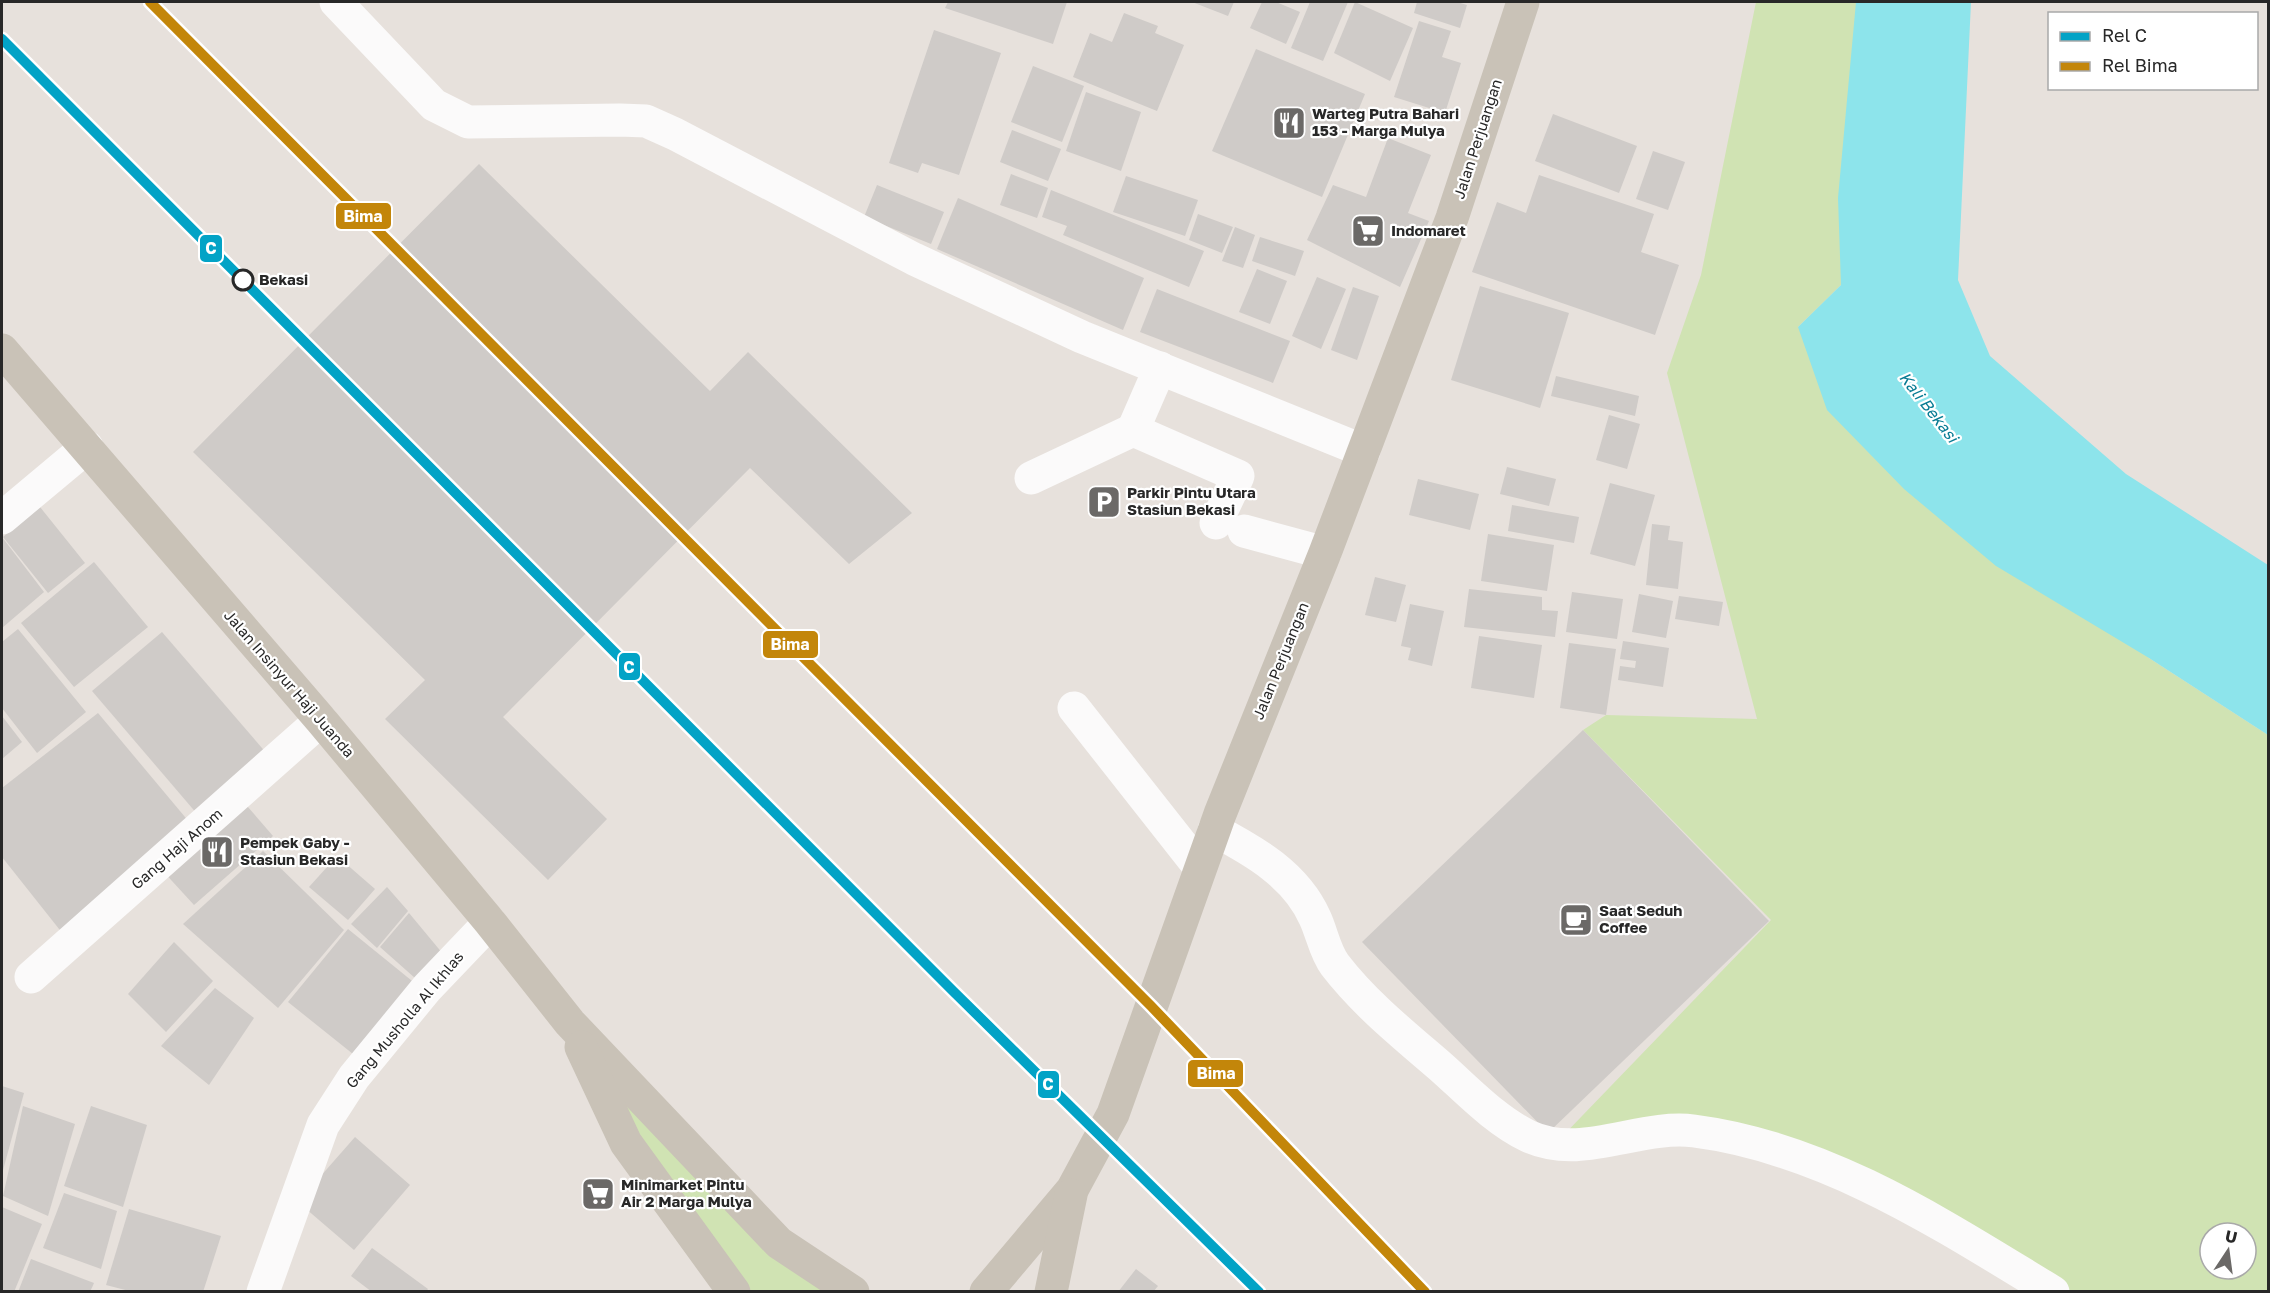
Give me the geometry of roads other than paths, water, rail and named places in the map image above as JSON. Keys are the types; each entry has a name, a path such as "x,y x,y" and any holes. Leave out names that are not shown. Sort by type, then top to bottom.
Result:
{"main road":[{"name":"Jalan Perjuangan","path":"986,1292 1072,1191 1103,1136 1120,1098 1214,830 1325,553 1452,218 1523,2"},
{"name":"Jalan Insinyur Haji Juanda","path":"2,350 321,720 490,921 570,1023 779,1243 853,1292"},
{"name":"Jalan Insinyur Haji Juanda","path":"570,1023 626,1143 734,1292"},
{"path":"1051,1292 1072,1191"}],"street":[{"path":"336,2 434,105 468,122 646,121 914,259 1082,337 1364,451"},
{"path":"1031,478 1133,430 1160,368"},
{"path":"1133,430 1238,476 1230,527 1325,553"},
{"path":"2,518 87,447"},
{"path":"1074,708 1200,868"},
{"name":"Gang Haji Anom","path":"31,977 321,720"},
{"path":"1214,830 1254,852 1294,885 1315,916 1332,962 1360,996 1496,1116 1529,1136 1555,1144 1601,1143 1653,1131 1690,1131 1738,1137 1800,1155 1845,1174 1976,1245 2053,1292"},
{"name":"Gang Musholla Al Ikhlas","path":"263,1292 323,1125 362,1068 428,988 490,921"}],"water":[{"name":"Kali Bekasi","path":"1856,2 1971,2 1958,280 1990,356 2126,474 2268,565 2268,735 2149,658 1996,566 1904,489 1827,410 1798,327 1841,285 1838,198"}],"rail line":[{"name":"Bima","path":"150,2 1151,1006 1425,1292"},
{"name":"C","path":"2,39 953,991 1259,1292"}],"place":[{"name":"Warteg Putra Bahari 153 - Marga Mulya","path":"1289,123"},
{"name":"Indomaret","path":"1368,231"},
{"name":"Bekasi","path":"243,280"},
{"name":"Parkir Pintu Utara Stasiun Bekasi","path":"1104,502"},
{"name":"Pempek Gaby - Stasiun Bekasi","path":"217,852"},
{"name":"Saat Seduh Coffee","path":"1576,920"},
{"name":"Minimarket Pintu Air 2 Marga Mulya","path":"598,1194"}]}
